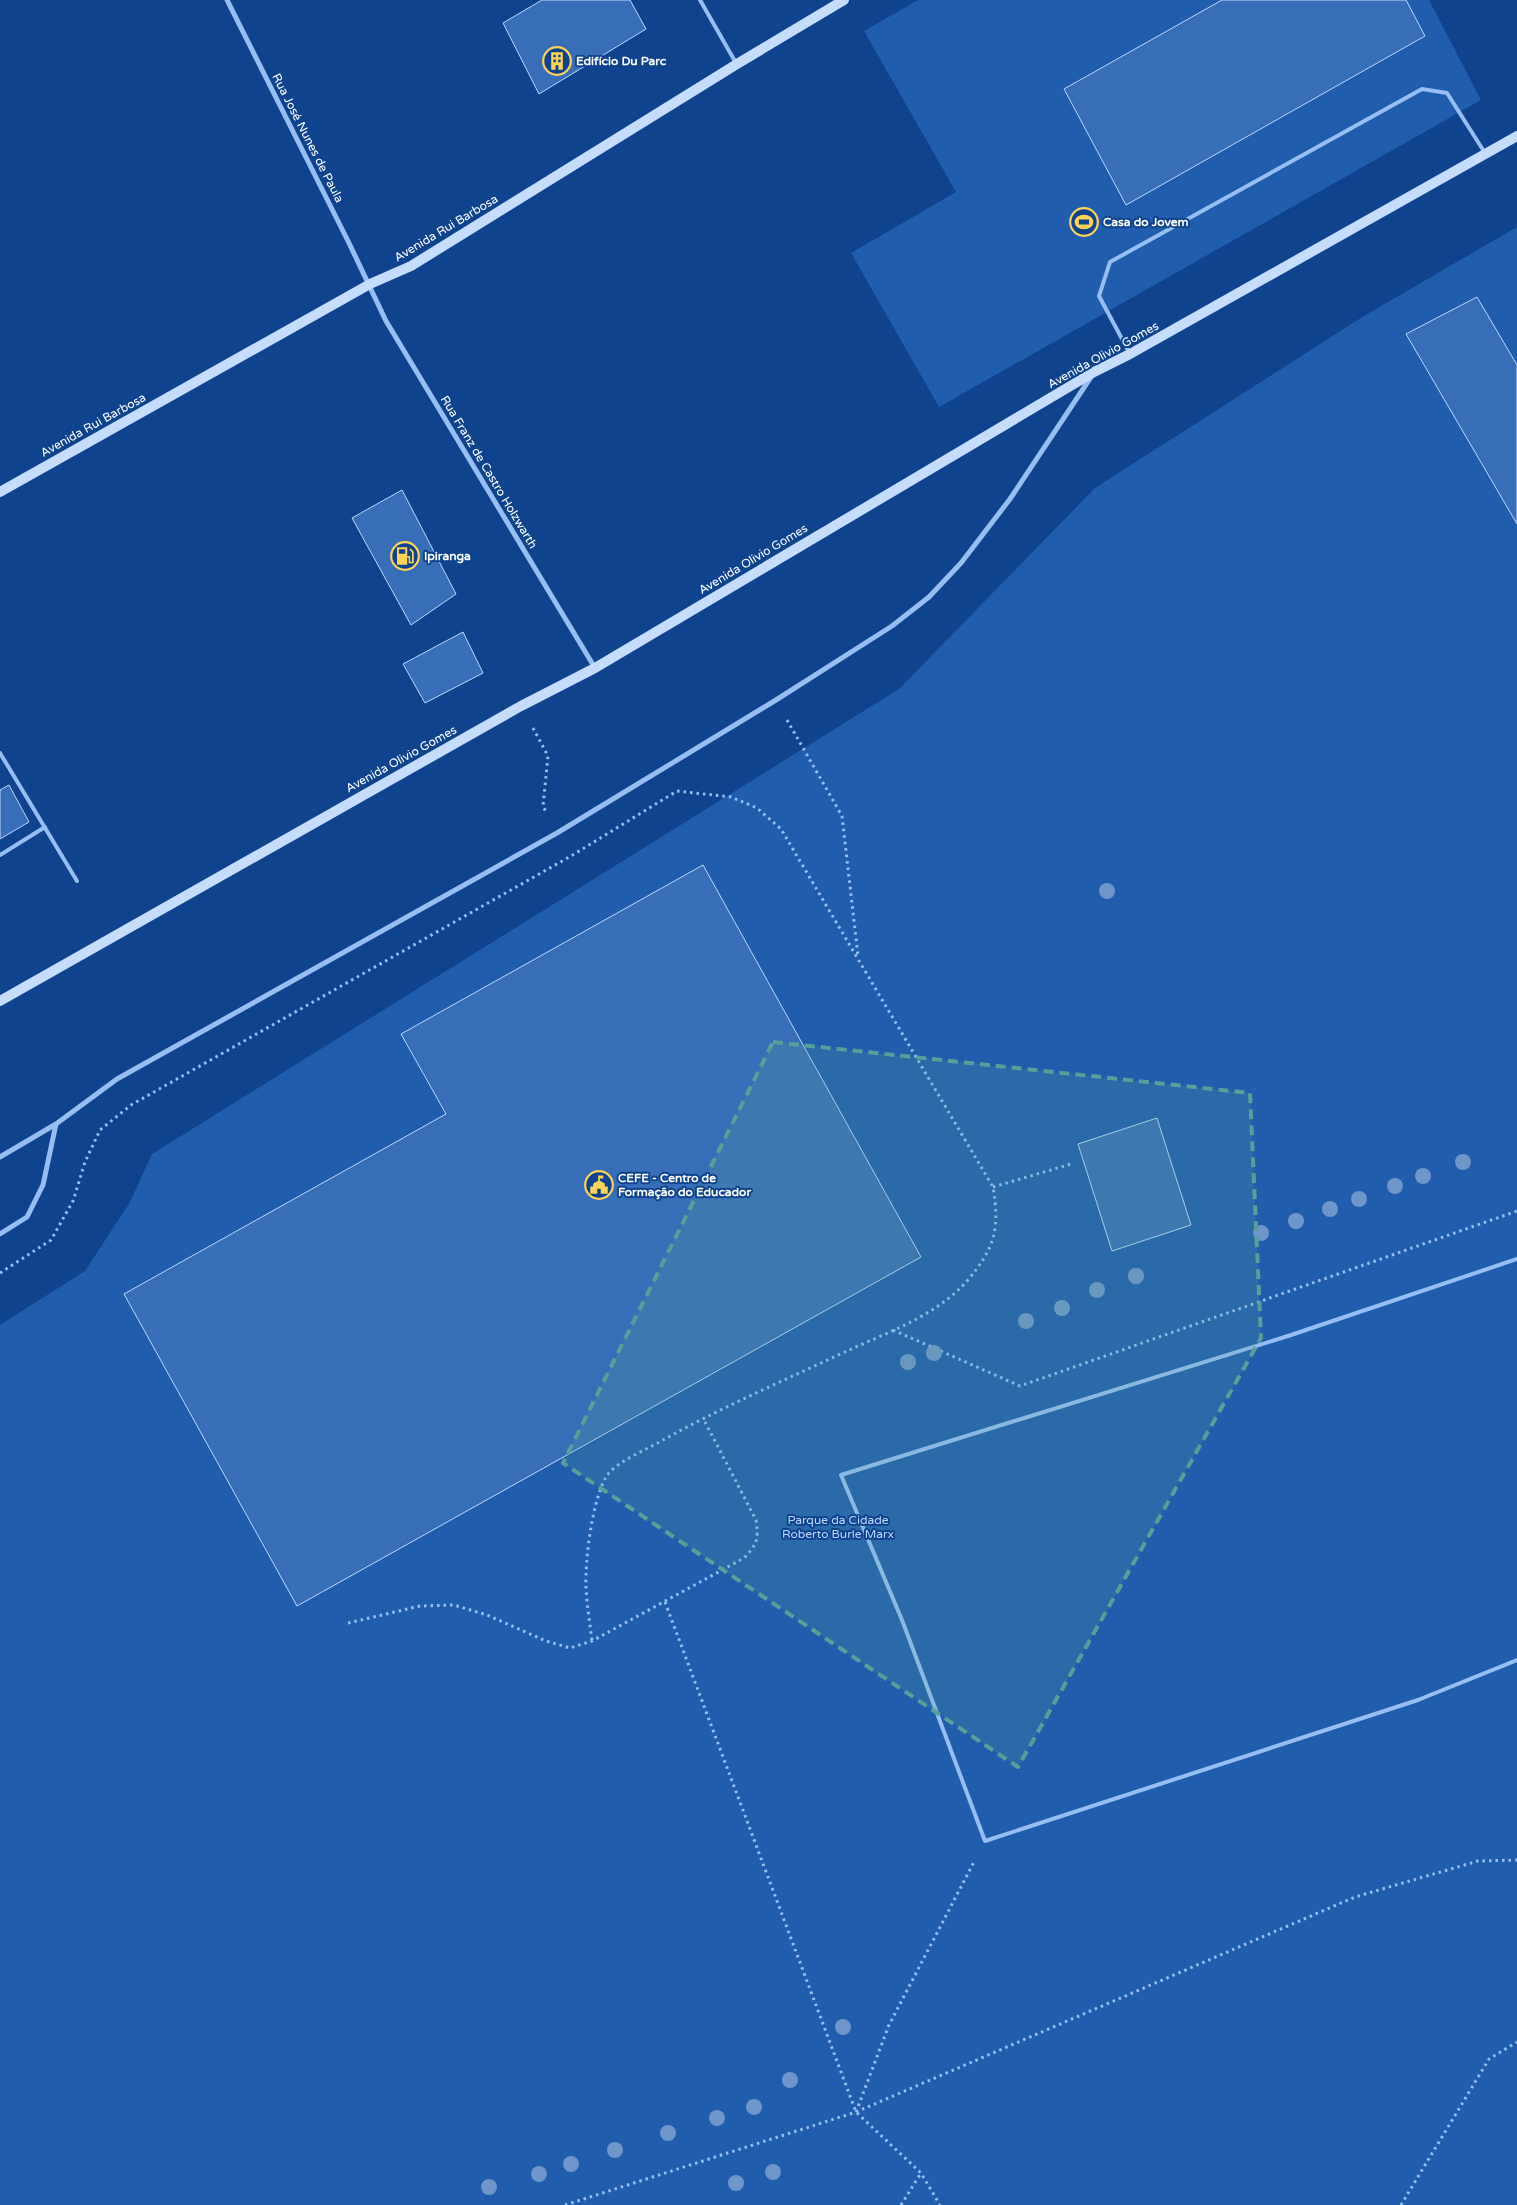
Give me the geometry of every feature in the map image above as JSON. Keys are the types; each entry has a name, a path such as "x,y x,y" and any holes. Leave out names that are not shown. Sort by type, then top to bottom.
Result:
{"main road":[{"name":"Avenida Rui Barbosa","path":"0,492 370,284 411,266 844,0"},
{"name":"Avenida Olivio Gomes","path":"0,1001 521,706 595,668 1094,372 1130,354 1517,136"}],"street":[{"name":"Rua José Nunes de Paula","path":"227,0 370,284"},
{"name":"Rua Franz de Castro Holzwarth","path":"370,284 386,321 595,668"},
{"path":"0,1157 56,1124 117,1079 557,833 776,700 892,626 929,597 961,562 1010,499 1094,372"},
{"path":"0,1234 27,1217 43,1185 56,1124"}],"lane":[{"path":"700,0 737,64"},
{"path":"1130,354 1099,296 1110,262 1422,89 1447,93 1486,155"},
{"path":"0,753 77,881"},
{"path":"0,855 45,828"},
{"path":"1517,1259 1288,1336 842,1475 902,1620 985,1841 1418,1700 1517,1660"}],"path":[{"path":"776,700 842,816 858,959"},
{"path":"521,706 548,756 543,806 571,856"},
{"path":"0,1273 51,1240 73,1201 85,1162 100,1130 131,1105 571,856 677,791 730,797 758,808 782,829 993,1187 997,1213 996,1231 989,1248 966,1281 930,1312 702,1418 621,1464 608,1475 599,1493 591,1530 586,1587 592,1641"},
{"path":"993,1187 1071,1164"},
{"path":"892,1330 1020,1386 1517,1211"},
{"path":"348,1623 420,1606 454,1605 487,1614 546,1641 570,1648 592,1641 744,1558 754,1547 758,1537 756,1520 702,1418"},
{"path":"665,1602 856,2112 921,2173 940,2205"},
{"path":"856,2112 888,2025 985,1841"},
{"path":"565,2205 856,2112 1355,1897 1478,1861 1517,1860"},
{"path":"1401,2205 1489,2058 1517,2042"},
{"path":"901,2205 921,2173"}],"highlighted area":[{"path":"773,1042 1250,1093 1261,1338 1018,1767 563,1463"}],"green space":[{"name":"Casa do Jovem","path":"918,0 1429,0 1481,100 939,407 851,253 956,192 864,31"},
{"name":"Parque da Cidade Roberto Burle Marx","path":"1517,227 1517,2205 0,2205 0,1325 85,1271 130,1202 152,1154 899,689 1095,488 1364,316"}],"building":[{"name":"Edifício Du Parc","path":"542,0 630,0 646,29 539,94 503,23"},
{"name":"Casa do Jovem","path":"1222,0 1406,0 1425,36 1126,205 1064,89"},
{"path":"1477,297 1517,365 1517,524 1406,334"},
{"name":"Ipiranga","path":"402,490 456,594 411,625 352,518"},
{"path":"463,632 483,673 425,703 403,664"},
{"path":"9,785 29,822 0,839 0,790"},
{"name":"CEFE - Centro de Formação do Educador","path":"703,865 921,1257 297,1606 124,1294 446,1114 401,1034"},
{"path":"1157,1118 1191,1225 1112,1251 1078,1144"}],"place":[{"name":"Edifício Du Parc","path":"557,61"},
{"name":"Casa do Jovem","path":"1084,222"},
{"name":"Ipiranga","path":"405,556"},
{"name":"CEFE - Centro de Formação do Educador","path":"599,1185"}]}
